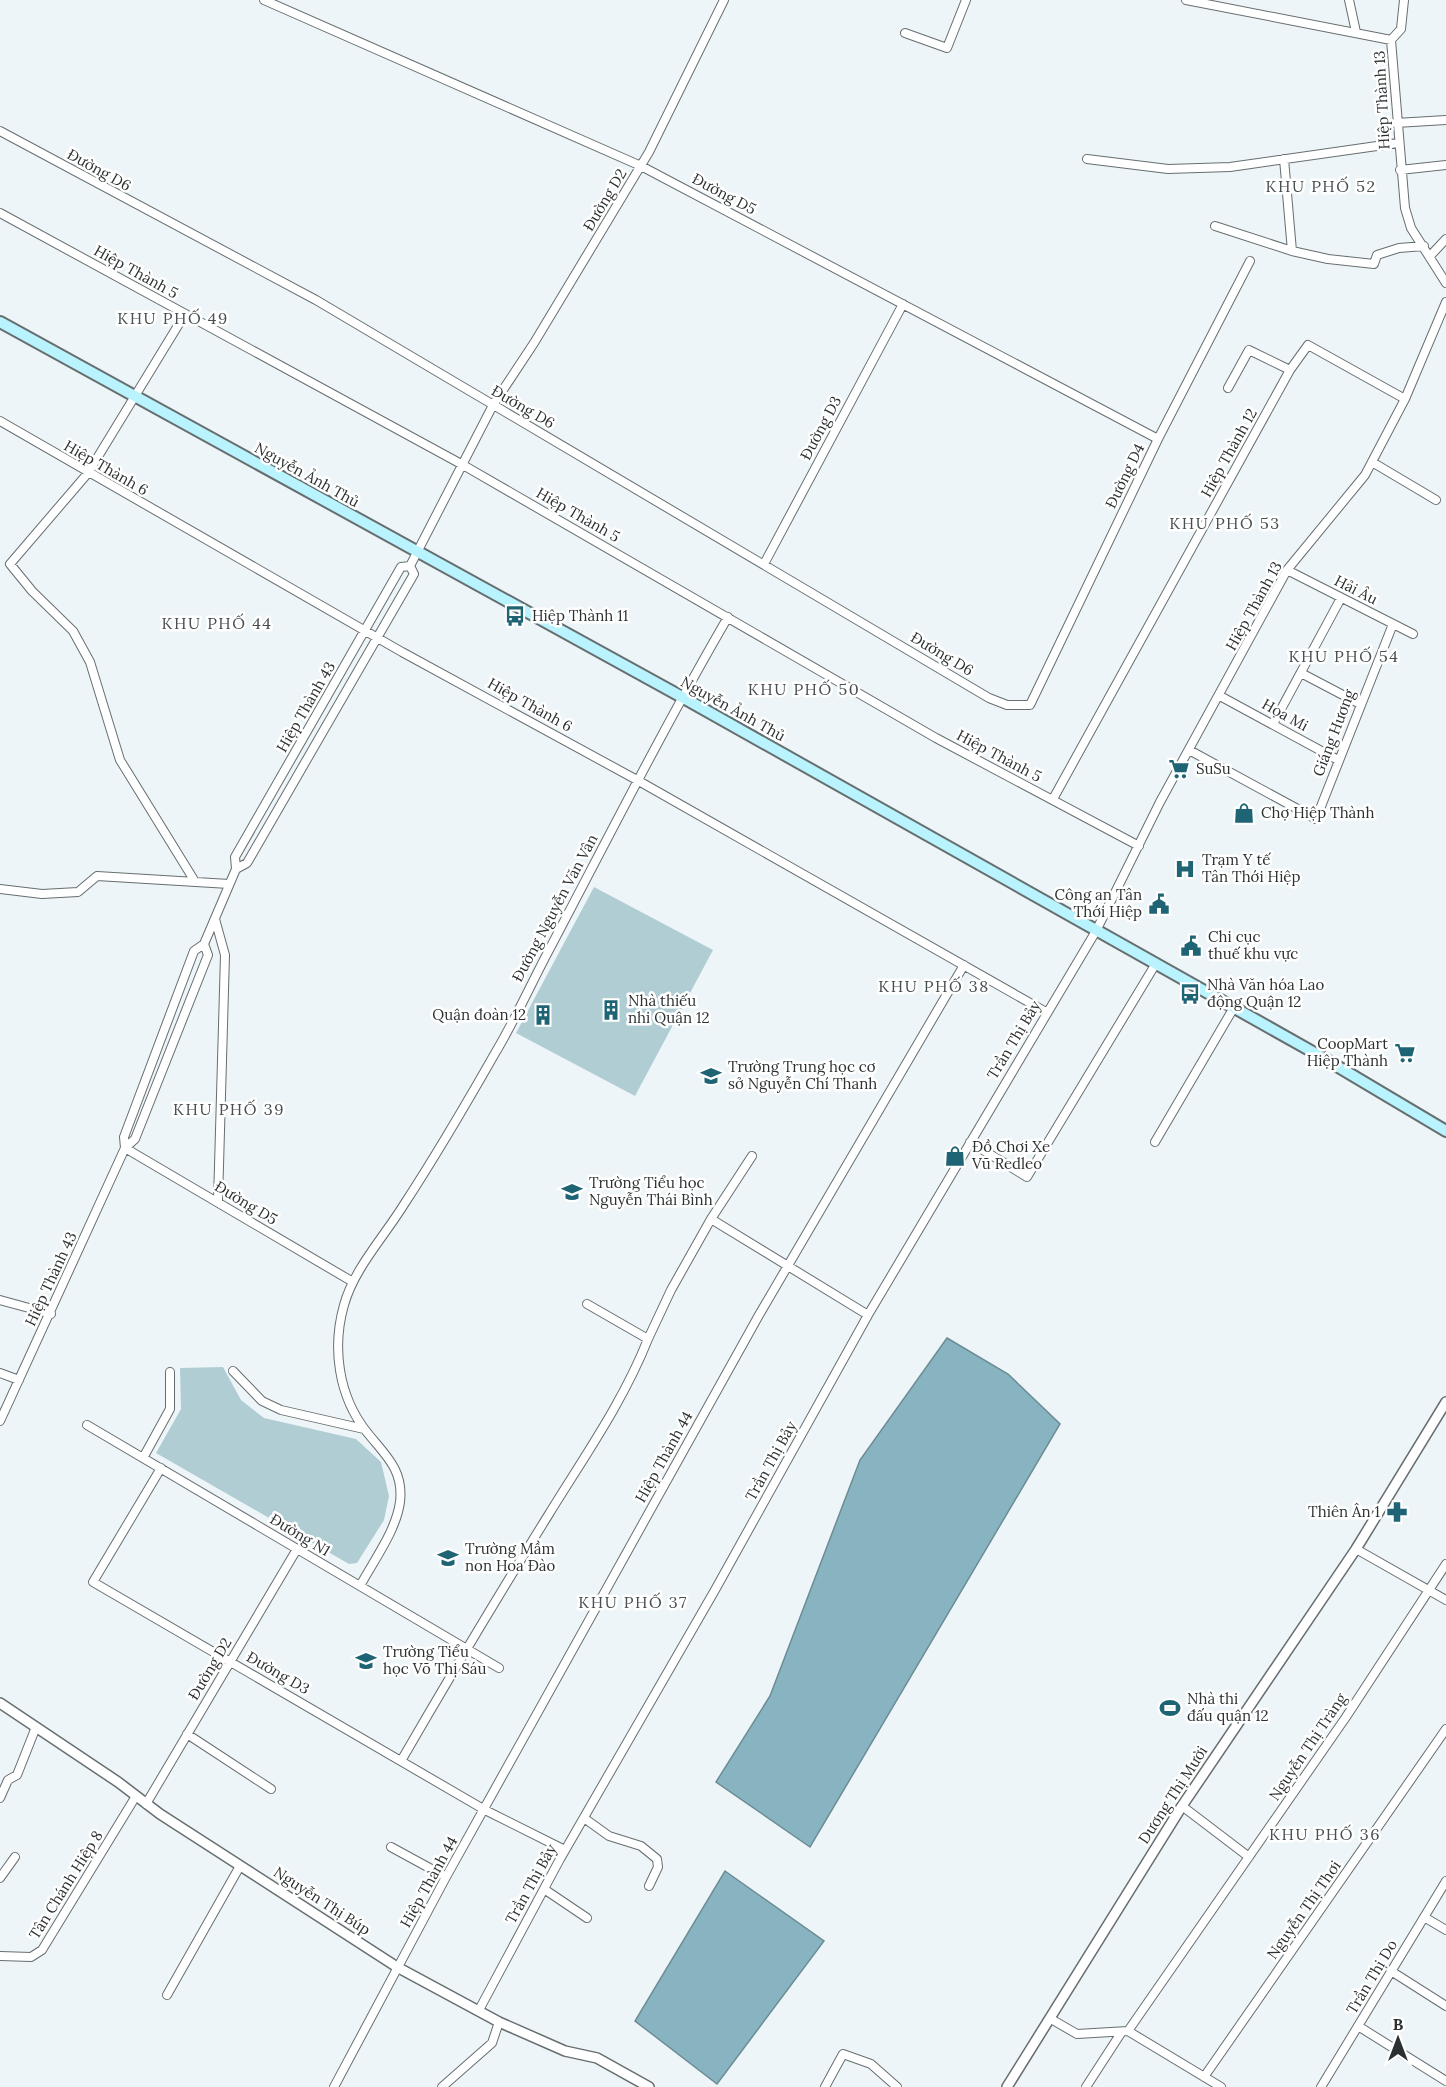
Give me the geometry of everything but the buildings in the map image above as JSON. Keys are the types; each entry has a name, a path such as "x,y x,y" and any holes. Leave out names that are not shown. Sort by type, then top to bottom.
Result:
{"main road":[{"name":"Nguyễn Ảnh Thủ","path":"0,322 682,697 1320,1056 1446,1131"}],"street":[{"name":"Đường D5","path":"264,0 641,166 1158,439"},
{"name":"Đường D2","path":"493,405 534,343 641,166 724,0"},
{"path":"905,33 947,48 966,0"},
{"name":"Hiệp Thành 13","path":"1186,0 1391,40 1394,45 1400,170 1411,228 1446,283"},
{"path":"1349,0 1356,32"},
{"path":"1391,40 1401,29 1404,0"},
{"path":"1396,123 1446,120"},
{"name":"Đường D6","path":"0,131 316,300 989,698 1007,705 1030,705"},
{"path":"1087,159 1168,169 1230,167 1398,143"},
{"path":"1284,159 1292,251"},
{"path":"1400,170 1446,165"},
{"name":"Hiệp Thành 5","path":"0,213 463,465 936,738 1139,846"},
{"path":"1215,226 1292,251 1328,259 1374,264 1377,255 1399,248 1424,246"},
{"path":"1430,256 1446,239"},
{"name":"Đường D4","path":"1030,705 1158,439 1250,261"},
{"name":"Hiệp Thành 13","path":"1096,931 1189,750 1287,570 1365,475 1405,399 1446,302"},
{"name":"Đường D3","path":"764,564 903,304"},
{"path":"185,314 136,398 88,473 10,564 73,631 90,662 120,760 194,880"},
{"name":"Hiệp Thành 12","path":"1053,799 1290,370 1308,345 1405,399"},
{"path":"1228,388 1249,350 1290,370"},
{"name":"Hiệp Thành 43","path":"410,566 493,405"},
{"name":"Hiệp Thành 6","path":"0,421 377,638 637,780 1046,1012"},
{"path":"1372,462 1436,500"},
{"name":"Hiệp Thành 43","path":"125,1148 124,1137 194,951 204,944 236,869 235,857 401,567 410,566"},
{"name":"Hiệp Thành 43","path":"236,869 247,863 414,574 410,566"},
{"name":"Hải Âu","path":"1287,570 1413,634"},
{"path":"1273,724 1341,597"},
{"name":"Đường Nguyễn Văn Vân","path":"360,1586 397,1519 400,1486 397,1470 388,1455 364,1429 350,1405 341,1380 338,1359 339,1332 353,1282 403,1207 496,1052 637,780 728,617"},
{"name":"Giáng Hương","path":"1189,750 1316,819 1393,624"},
{"path":"1301,673 1360,704"},
{"name":"Họa Mi","path":"1220,696 1338,760"},
{"path":"0,889 42,894 78,892 97,876 194,880 229,884"},
{"path":"214,919 225,955 218,1201"},
{"name":"Trần Thị Bảy","path":"479,2010 565,1850 868,1315 1096,931"},
{"name":"Hiệp Thành 43","path":"0,1421 51,1314 125,1148 135,1139 208,955 204,944"},
{"name":"Hiệp Thành 44","path":"334,2087 446,1877 787,1266 964,965"},
{"path":"970,1142 1026,1177 1155,965"},
{"path":"1155,1143 1233,1009"},
{"name":"Đường D5","path":"125,1148 353,1282"},
{"path":"401,1761 466,1649 594,1444 638,1365 671,1290 711,1219 752,1156"},
{"path":"711,1219 868,1315"},
{"path":"0,1300 51,1314"},
{"path":"586,1304 648,1339"},
{"path":"233,1371 262,1401 281,1410 364,1429"},
{"path":"143,1458 170,1409 170,1372"},
{"path":"0,1373 19,1380"},
{"name":"Dương Thị Mười","path":"1007,2087 1182,1806 1356,1549 1446,1402"},
{"name":"Đường N1","path":"87,1425 499,1668"},
{"name":"Đường D3","path":"161,1468 93,1582 485,1810 565,1850"},
{"name":"Đường D2","path":"146,1804 297,1549"},
{"path":"1356,1549 1429,1588 1446,1600"},
{"name":"Nguyễn Thị Tràng","path":"1086,2087 1346,1717 1446,1564"},
{"name":"Nguyễn Thị Búp","path":"0,1703 146,1804 397,1967 499,2022 565,2051 597,2058 649,2087"},
{"path":"0,1798 8,1780 17,1775 36,1727"},
{"name":"Nguyễn Thị Thơi","path":"1204,2077 1446,1729"},
{"path":"187,1734 271,1789"},
{"name":"Tân Chánh Hiệp 8","path":"0,1956 31,1957 42,1950 136,1796"},
{"path":"1182,1806 1249,1857"},
{"path":"584,1818 609,1836 641,1846 657,1859 658,1867 649,1886"},
{"path":"391,1847 446,1877"},
{"path":"0,1878 15,1857"},
{"path":"167,1995 240,1866"},
{"name":"Trần Thị Do","path":"1321,2087 1446,1881"},
{"path":"544,1889 587,1918"},
{"path":"1424,1917 1446,1930"},
{"path":"1391,1971 1446,2006"},
{"path":"1051,2019 1077,2034 1125,2032 1221,2087"},
{"path":"442,2087 492,2043 499,2022"},
{"path":"1358,2026 1446,2081"},
{"path":"825,2087 843,2054 871,2064 897,2087"}],"shaded area":[{"name":"Nhà thiếu nhi Quận 12","path":"594,887 713,950 635,1096 516,1033"},
{"path":"947,1338 1008,1374 1060,1424 810,1847 716,1782 770,1696 860,1460"},
{"path":"223,1367 241,1400 264,1418 356,1439 381,1462 389,1496 384,1520 357,1563 349,1564 156,1453 181,1409 180,1368"},
{"path":"725,1871 824,1941 717,2084 635,2021"}],"place":[{"name":"Hiệp Thành 11","path":"515,616"},
{"name":"SuSu","path":"1179,769"},
{"name":"Chợ Hiệp Thành","path":"1244,813"},
{"name":"Trạm Y tế Tân Thới Hiệp","path":"1185,869"},
{"name":"Công an Tân Thới Hiệp","path":"1159,904"},
{"name":"Chi cục thuế khu vực","path":"1191,946"},
{"name":"Nhà Văn hóa Lao động Quận 12","path":"1190,994"},
{"name":"Nhà thiếu nhi Quận 12","path":"611,1010"},
{"name":"Quận đoàn 12","path":"543,1015"},
{"name":"CoopMart Hiệp Thành","path":"1405,1053"},
{"name":"Trường Trung học cơ sở Nguyễn Chí Thanh","path":"711,1076"},
{"name":"Đồ Chơi Xe Vũ Redleo","path":"955,1156"},
{"name":"Trường Tiểu học Nguyễn Thái Bình","path":"572,1192"},
{"name":"Thiên Ân 1","path":"1397,1512"},
{"name":"Trường Mầm non Hoa Đào","path":"448,1558"},
{"name":"Trường Tiểu học Võ Thị Sáu","path":"366,1661"},
{"name":"Nhà thi đấu quận 12","path":"1170,1708"}],"district":[{"name":"KHU PHỐ 52","path":"1321,186"},
{"name":"KHU PHỐ 49","path":"173,318"},
{"name":"KHU PHỐ 53","path":"1225,523"},
{"name":"KHU PHỐ 44","path":"217,623"},
{"name":"KHU PHỐ 54","path":"1344,656"},
{"name":"KHU PHỐ 50","path":"804,689"},
{"name":"KHU PHỐ 38","path":"934,986"},
{"name":"KHU PHỐ 39","path":"229,1109"},
{"name":"KHU PHỐ 37","path":"633,1602"},
{"name":"KHU PHỐ 36","path":"1325,1834"}]}
